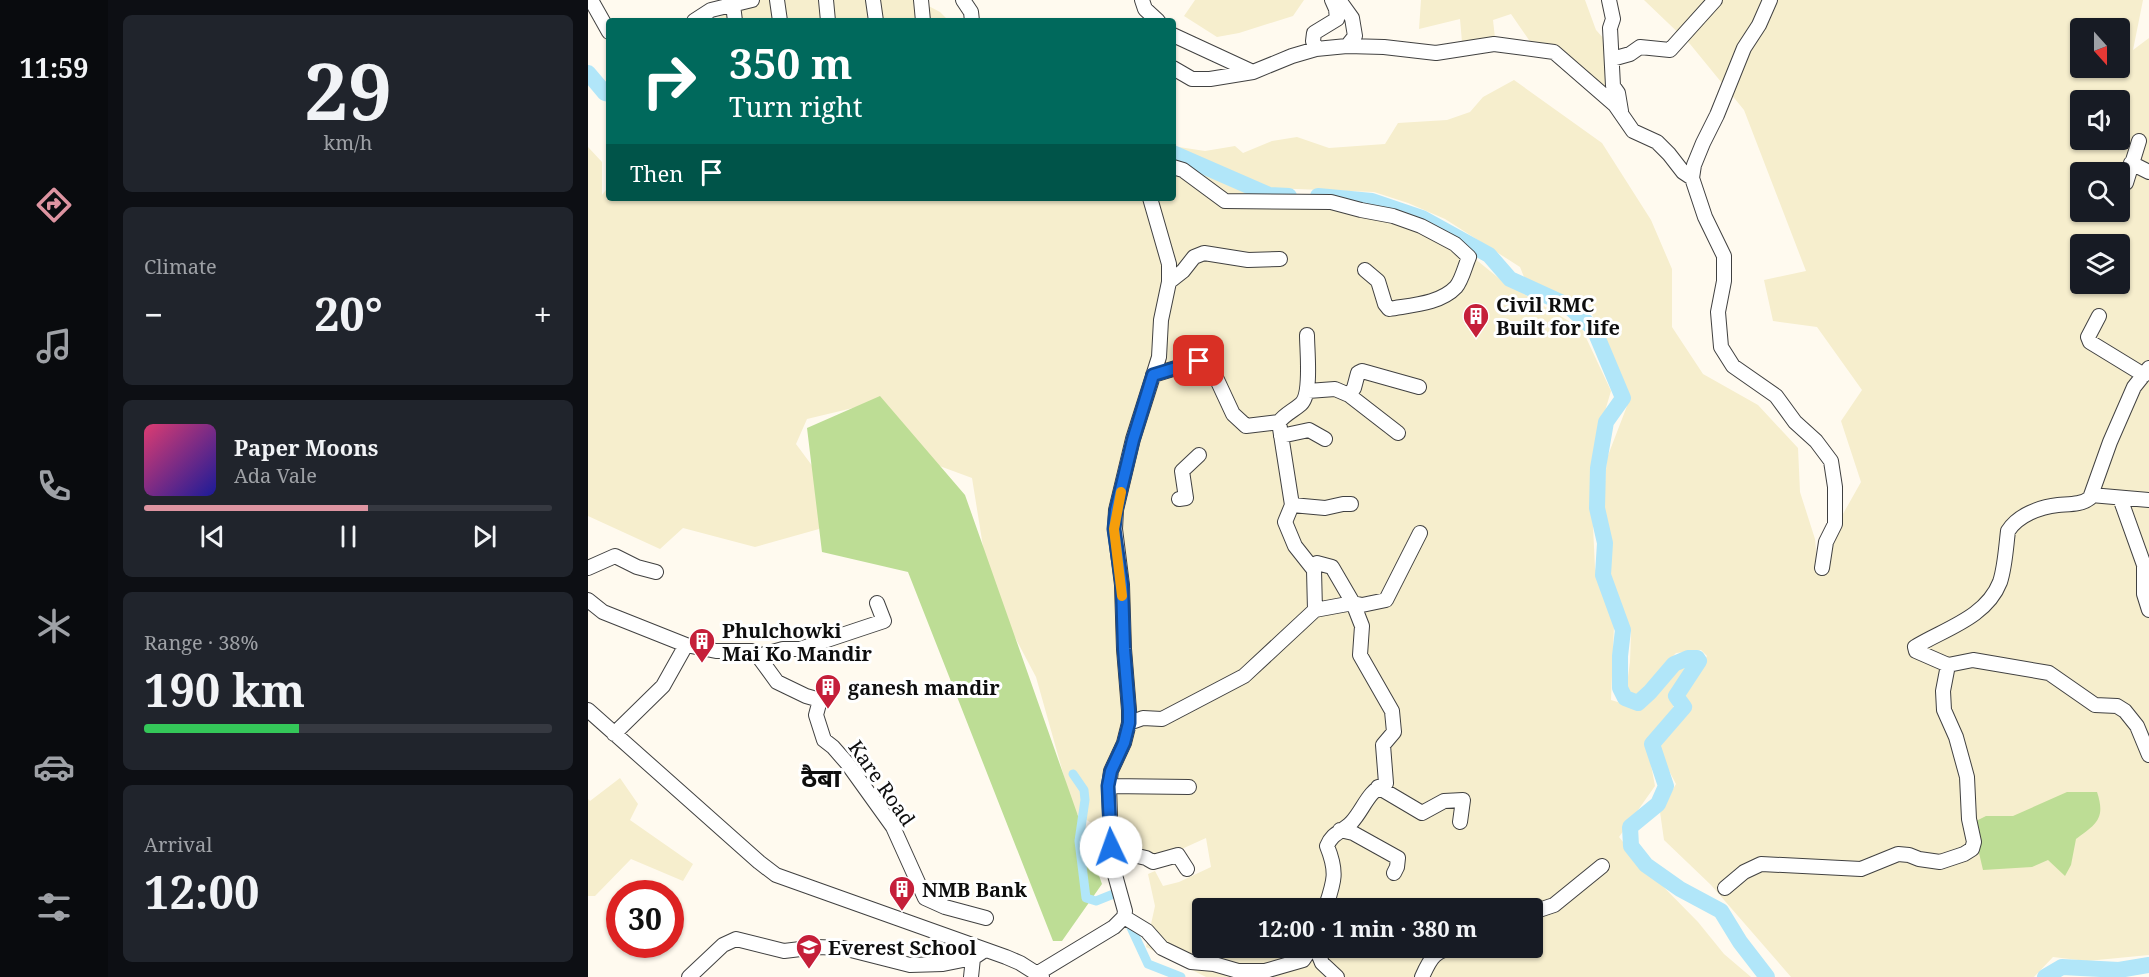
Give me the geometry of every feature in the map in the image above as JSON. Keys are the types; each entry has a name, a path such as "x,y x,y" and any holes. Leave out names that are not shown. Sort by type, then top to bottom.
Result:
{"street":[{"path":"591,0 606,27"},
{"path":"699,18 711,10 752,0"},
{"path":"777,0 780,18"},
{"path":"826,0 828,18"},
{"path":"873,0 876,18"},
{"path":"921,0 923,18"},
{"path":"963,0 971,12 972,18"},
{"path":"1142,0 1145,9 1155,18"},
{"path":"1316,49 1313,41 1314,33 1337,19 1332,0"},
{"path":"1339,0 1352,18 1355,36 1347,46"},
{"path":"1609,0 1613,19 1610,28 1613,86 1618,93 1621,113"},
{"path":"1612,59 1630,54 1640,47 1670,50 1715,0"},
{"path":"1766,0 1759,25 1744,48 1703,143 1694,165 1692,178 1704,217 1724,256 1724,281 1718,312 1721,347 1733,366 1776,396 1795,422 1816,441 1831,461 1835,487 1835,524 1826,542 1822,568"},
{"path":"733,5 735,18"},
{"path":"1176,36 1253,72"},
{"path":"1176,70 1192,79 1209,79 1253,72 1316,49 1347,46 1384,47 1436,53 1494,44 1554,52 1616,105 1633,131 1656,142 1670,154 1683,172 1692,178"},
{"path":"2130,167 2139,141"},
{"path":"2131,163 2149,172"},
{"path":"1176,168 1183,170 1225,201 1331,202 1393,216 1421,226 1455,244 1469,257 1456,286 1443,296 1430,302 1389,309 1385,304 1378,281 1365,270"},
{"path":"588,710 776,875 1020,963 1040,975 1042,969 1072,954 1114,927 1124,917 1125,911 1115,875 1108,786 1111,771 1124,743 1129,723 1122,585 1114,529 1116,510 1133,440 1159,357 1161,320 1169,282 1169,264 1151,201"},
{"path":"1169,282 1183,271 1194,257 1204,253 1248,260 1280,259"},
{"path":"2099,316 2088,337 2090,342 2146,372 2134,387 2110,442 2091,495 2082,503 2055,505 2039,510 2012,524 2008,531 2000,581 1995,592 1978,612 1915,647 1916,651 1948,665 1973,660 2049,673 2094,705 2117,706 2125,711 2137,726 2149,755"},
{"path":"1307,335 1308,391 1302,403 1286,412 1280,429 1293,505 1285,522 1295,546 1314,570"},
{"path":"1153,375 1199,361 1207,363 1233,414 1246,426 1308,430 1325,439"},
{"path":"1349,395 1354,388 1358,373 1362,371 1419,387"},
{"path":"1308,391 1335,389 1349,395 1398,433"},
{"path":"1179,499 1186,498 1182,471 1199,456"},
{"path":"2091,495 2149,500"},
{"path":"2120,498 2144,565 2144,594 2149,610"},
{"path":"1293,505 1325,508 1351,504"},
{"path":"1129,723 1143,718 1162,719 1244,676 1315,610 1386,600 1420,533"},
{"path":"588,568 615,556 637,567 656,572"},
{"path":"1315,610 1314,570 1317,563 1332,567 1353,603 1362,626 1360,655 1392,711 1394,732 1383,745 1386,783 1378,787 1351,823 1330,838 1327,846 1334,865 1334,876 1327,898"},
{"path":"588,600 603,612 686,645 716,651 752,651 758,656 783,649 800,649 884,621 877,603"},
{"path":"614,734 663,686 686,645"},
{"name":"Kare Road","path":"758,656 777,681 806,696 820,700 816,715 824,740 847,763 893,827 925,898 945,907 986,918"},
{"path":"1725,888 1744,872 1761,864 1861,869 1898,854 1940,862 1972,849 1974,842 1969,819 1967,777 1956,737 1944,710 1942,691 1948,665"},
{"path":"1108,786 1189,787"},
{"path":"1378,787 1422,813 1444,801 1463,800 1460,822"},
{"path":"1340,830 1353,833 1398,858 1394,873"},
{"path":"1112,850 1146,858 1153,862 1178,855 1187,869"},
{"path":"1543,909 1554,905 1602,866"},
{"path":"1124,917 1147,931 1162,948 1191,962 1214,964 1238,971 1265,971 1304,958"},
{"path":"689,977 723,945 736,939 753,941 784,951 817,946 843,948 910,965 943,964 973,958 985,950"},
{"path":"971,977 973,958"},
{"path":"1320,958 1322,963 1337,977"},
{"path":"1422,977 1431,958"}],"shaded area":[{"path":"748,0 917,0 940,12 946,18 718,18"},
{"path":"1195,0 1304,0 1293,16 1239,33 1217,37 1184,16"},
{"path":"1421,0 1585,0 1596,30 1605,40 1613,96 1531,43 1511,14 1493,20 1495,38 1462,42 1460,19 1419,29"},
{"path":"1644,0 2143,0 2133,50 2149,38 2149,955 2087,961 2053,957 2034,977 1791,977 1711,885 1664,840 1660,812 1676,784 1657,748 1688,706 1683,695 1707,656 1701,650 1676,653 1654,676 1654,680 1637,695 1634,697 1626,692 1631,633 1608,577 1603,506 1607,458 1627,406 1627,390 1608,344 1589,309 1524,277 1520,267 1445,219 1408,203 1374,192 1270,188 1194,156 1179,147 1205,151 1235,146 1243,153 1272,141 1297,137 1329,148 1385,144 1398,123 1447,120 1470,112 1483,97 1514,80 1602,143 1651,220 1672,269 1672,327 1703,374 1758,405 1798,448 1800,492 1815,539 1817,560 1861,482 1841,421 1862,390 1817,327 1773,321 1764,280 1806,271 1744,110 1690,44"},
{"path":"588,147 602,162 602,195 606,190 606,201 1176,201 1176,160 1215,175 1255,196 1368,205 1446,235 1501,280 1582,329 1611,391 1594,448 1592,505 1595,568 1614,625 1611,700 1638,708 1675,670 1689,665 1674,688 1673,708 1647,744 1655,786 1619,837 1641,864 1698,922 1724,954 1751,977 1206,977 1146,947 1155,906 1148,874 1155,871 1163,886 1179,882 1211,867 1206,838 1153,862 1074,812 1036,677 990,590 972,478 907,454 857,407 807,419 796,444 819,475 819,529 755,547 683,528 660,549 588,516"},
{"path":"620,778 638,804 630,820 693,864 684,880 631,859 611,880 606,880 606,885 595,896 588,896 588,799 590,801"}],"green space":[{"path":"880,396 965,495 1102,884 1062,941 1053,941 908,572 822,552 807,428"},
{"path":"2067,792 2097,792 2100,801 2100,815 2094,825 2076,839 2071,865 2065,876 2048,860 2032,867 1983,870 1972,823 1986,816 2013,816"}],"waterway":[{"path":"588,73 606,93"},
{"path":"1176,154 1269,195 1289,196"},
{"path":"1318,196 1372,201 1422,218 1489,255 1510,279 1567,305 1594,329 1623,398 1606,422 1598,468 1597,508 1605,543 1603,575 1623,630 1620,688 1625,698 1638,703 1674,664 1688,658 1697,658 1699,661 1676,696 1684,707 1652,744 1666,786 1658,804 1630,827 1631,846 1646,865 1680,889 1721,911 1740,942 1767,977"},
{"path":"1073,774 1084,790 1085,800 1079,841 1086,898 1096,901 1116,893 1119,900"},
{"path":"1128,921 1148,964 1181,977"},
{"path":"2045,977 2062,967 2119,970 2149,965"}],"slow traffic":[{"path":"1121,492 1114,529 1122,596"}],"place":[{"name":"Civil RMC Built for life","path":"1476,339"},
{"name":"Phulchowki Mai Ko Mandir","path":"702,664"},
{"name":"ganesh mandir","path":"828,710"},
{"name":"NMB Bank","path":"902,912"},
{"name":"Everest School","path":"809,970"}],"district":[{"name":"ठैबा","path":"821,777"}],"route":[{"path":"1111,847 1108,786 1111,771 1124,743 1129,723 1122,585 1114,529 1116,510 1133,440 1153,375 1199,361"}]}
